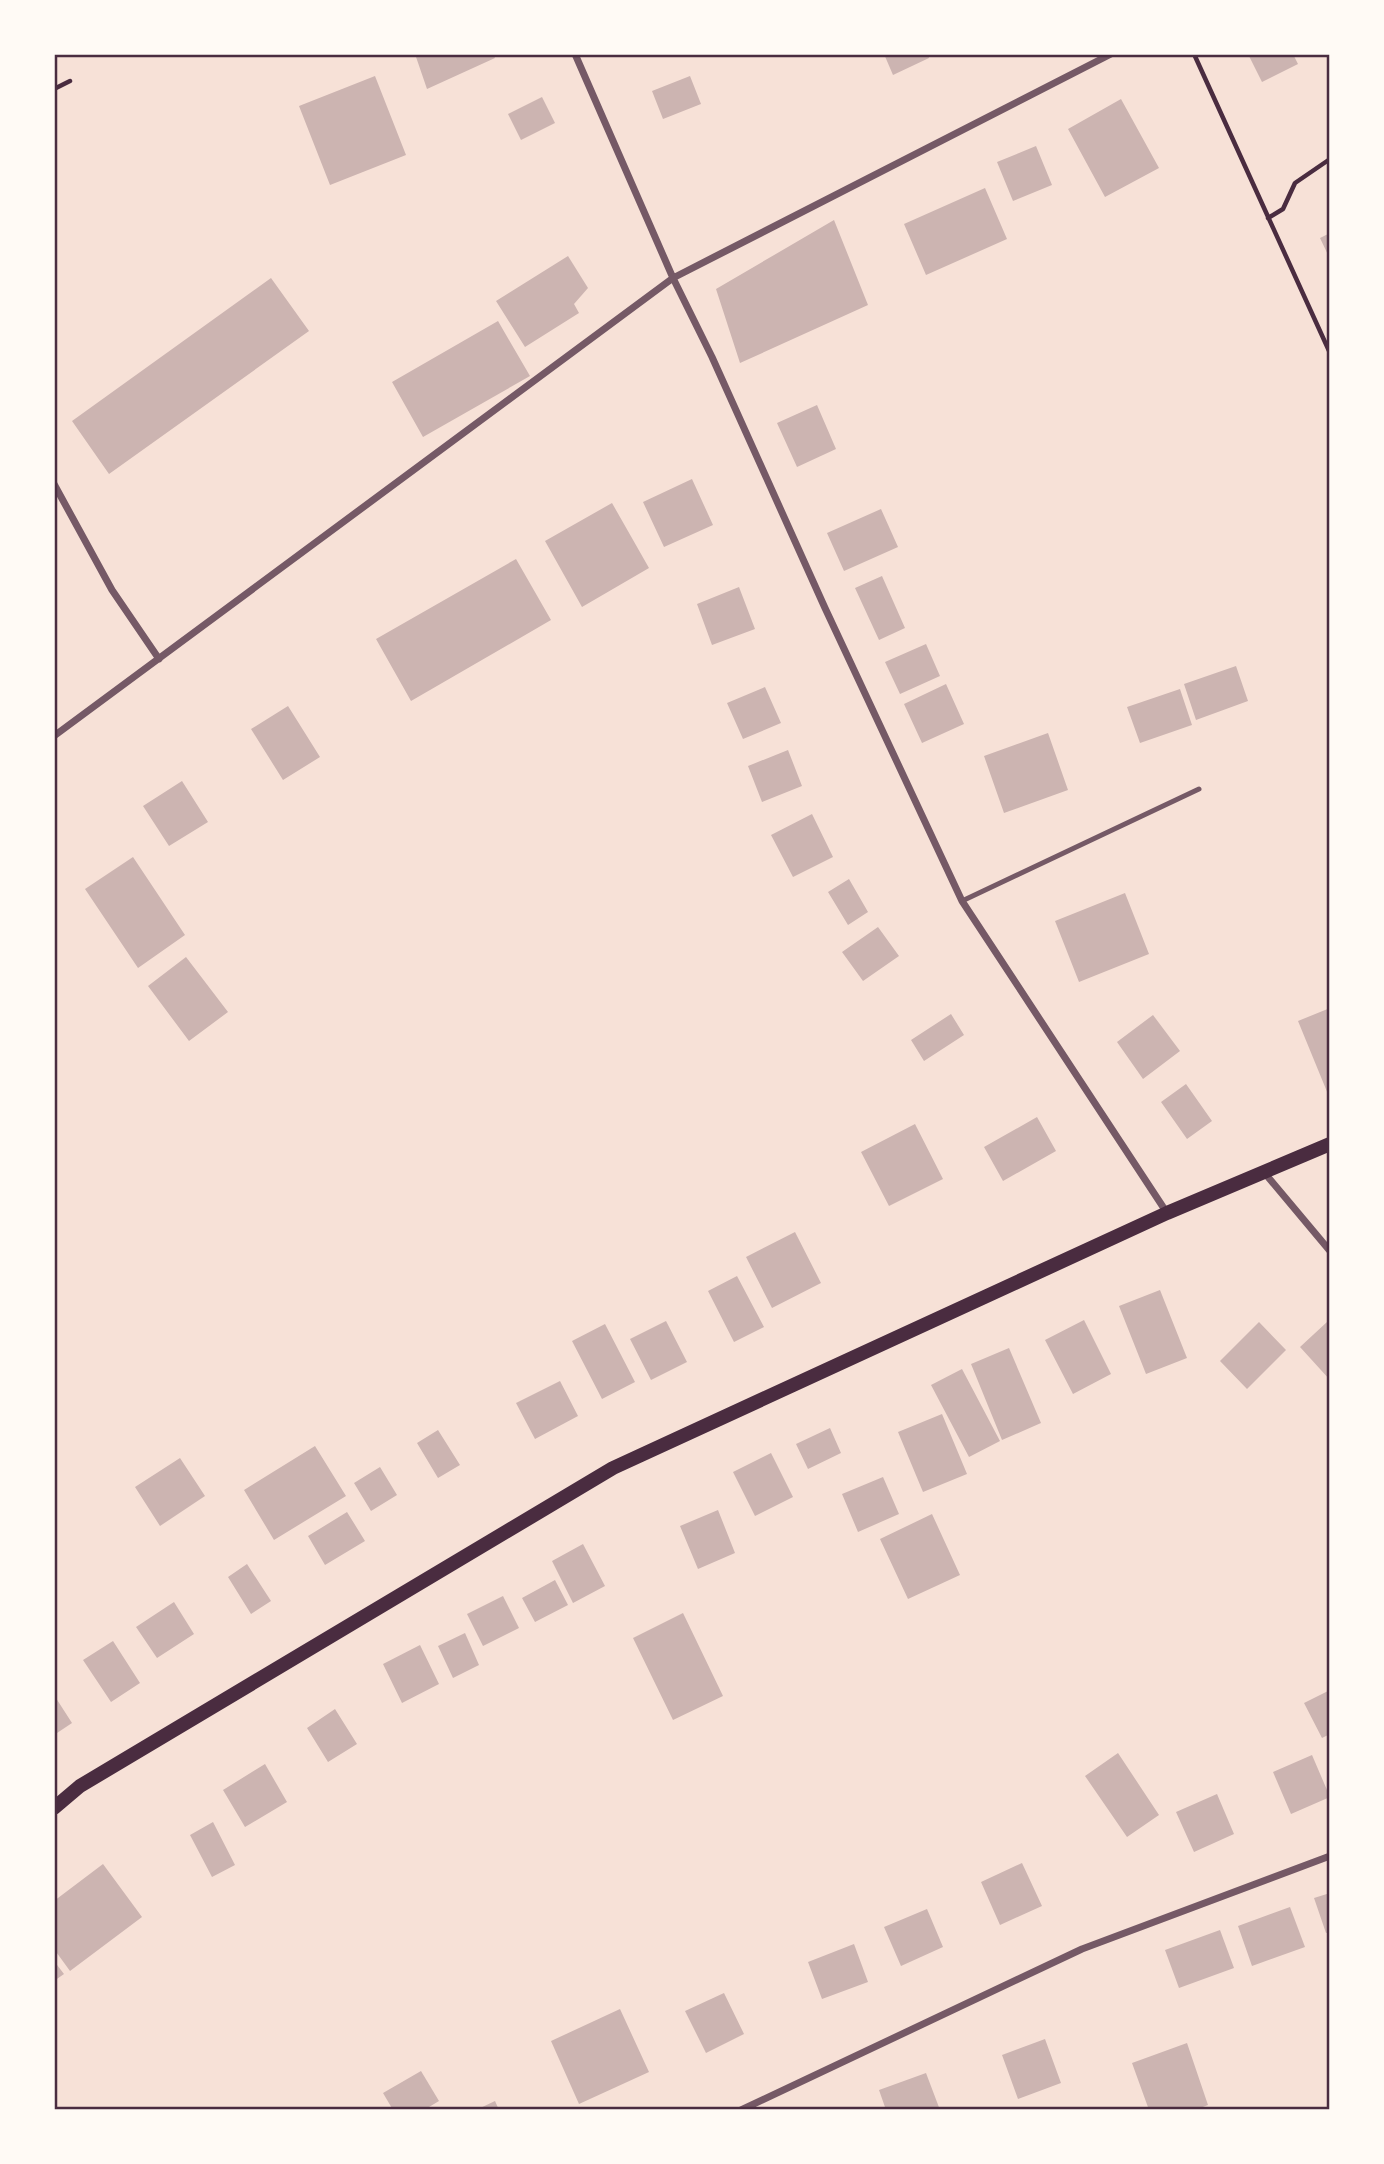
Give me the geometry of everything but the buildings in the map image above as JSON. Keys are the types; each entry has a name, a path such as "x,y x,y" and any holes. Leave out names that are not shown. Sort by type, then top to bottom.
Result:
{"main road":[{"path":"54,1808 80,1786 612,1468 1167,1213 1330,1144"}],"street":[{"path":"575,54 673,278 712,357 961,901 1167,1213"},
{"path":"54,736 673,278 1111,54"},
{"path":"54,484 112,590 159,659"},
{"path":"1263,1171 1330,1251"},
{"path":"741,2110 1082,1950 1330,1856"}],"lane":[{"path":"961,901 1199,789"}],"path":[{"path":"1194,54 1330,353"},
{"path":"54,89 69,81"},
{"path":"1268,218 1283,208 1296,183 1330,159"}]}
